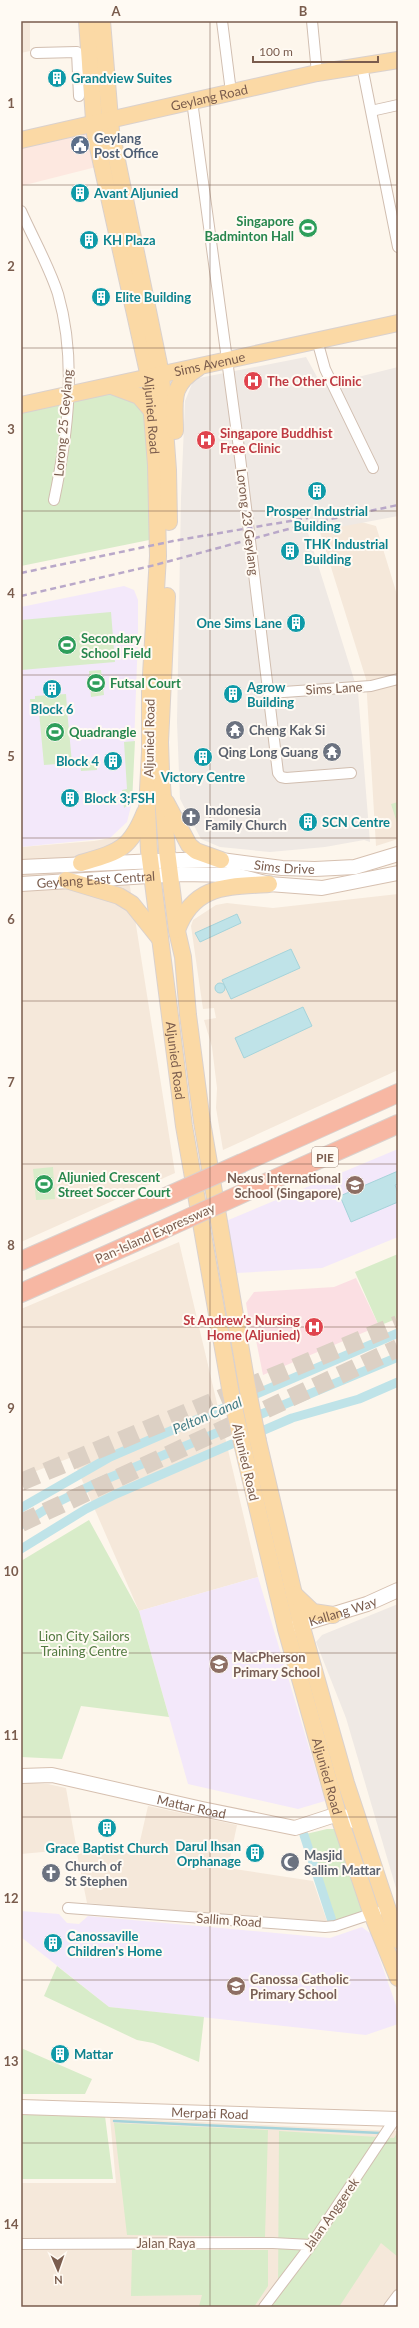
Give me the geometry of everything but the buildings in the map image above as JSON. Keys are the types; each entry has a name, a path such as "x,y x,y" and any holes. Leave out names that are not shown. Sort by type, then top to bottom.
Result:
{"highway":[{"name":"PIE","path":"21,1261 398,1093"},
{"name":"Pan-Island Expressway","path":"21,1293 398,1124"}],"main road":[{"path":"87,21 102,121"},
{"path":"102,21 102,121"},
{"name":"Geylang Road","path":"21,140 318,73 398,60"},
{"name":"Aljunied Road","path":"102,121 155,375 168,470 169,552 160,742 162,793 177,931 183,957 188,1015 202,1122 248,1391 258,1441 301,1624 359,1823 398,1978"},
{"name":"Sims Avenue","path":"21,405 226,359 398,323"},
{"path":"168,470 175,442 176,388 186,376 205,364"},
{"name":"Aljunied Road","path":"155,375 151,410 156,465 158,556 150,692 150,752 147,809 160,939 184,1126 231,1394 286,1629 338,1814 380,1911 398,1940"},
{"path":"108,385 128,390 139,396 151,410"},
{"path":"162,793 189,845 196,851 221,860"},
{"path":"81,863 111,854 124,846 137,833 147,809"},
{"path":"66,880 119,896 132,904 160,939"},
{"path":"177,931 186,909 196,899 220,888 269,884"},
{"path":"294,1594 313,1612 333,1615"}],"street":[{"path":"222,21 231,92"},
{"path":"312,21 318,73"},
{"path":"36,53 78,52 79,96"},
{"path":"362,66 398,243"},
{"name":"Lorong 23 Geylang","path":"192,101 269,693 278,773 281,777 352,773"},
{"path":"371,111 398,106"},
{"name":"Lorong 25 Geylang","path":"21,211 58,293 67,341 68,394 60,470 54,500"},
{"path":"317,340 327,374 372,468"},
{"name":"Sims Lane","path":"269,693 371,686 398,679"},
{"name":"Sims Drive","path":"170,867 221,860 282,868 315,869 355,867 398,854"},
{"name":"Geylang East Central","path":"21,867 81,863 152,868"},
{"name":"Sims Drive","path":"170,867 235,875 269,884 322,888 398,873"},
{"name":"Geylang East Central","path":"21,884 170,867"},
{"name":"Kallang Way","path":"286,1629 367,1604 398,1590"},
{"name":"Mattar Road","path":"21,1776 52,1775 232,1816 295,1828 338,1814"},
{"path":"338,1814 359,1823"},
{"name":"Sallim Road","path":"68,1908 325,1927 335,1926 380,1911"},
{"name":"Merpati Road","path":"21,2107 396,2119"},
{"name":"Jalan Anggerek","path":"264,2307 311,2245 396,2119"},
{"name":"Jalan Raya","path":"21,2244 273,2243 311,2245"},
{"path":"388,2307 398,2295"}],"shaded area":[{"path":"21,21 30,21 30,51 21,53"},
{"path":"90,131 100,166 21,186 21,148"},
{"path":"306,357 322,386 398,367 398,516 308,533 358,692 370,842 364,840 325,847 270,852 220,847 201,839 180,799 177,722 181,498 185,401 194,379"},
{"path":"358,521 376,526 398,598 398,839 376,846 366,679 319,529"},
{"path":"124,586 134,590 138,600 132,802 127,822 110,838 21,847 21,607"},
{"path":"122,836 175,1173 21,1242 21,847 94,841"},
{"path":"398,894 398,1070 223,1150 216,1108 217,1088 212,1047 204,1020 216,1018 214,1008 203,1009 191,926 193,920 216,905 227,903 273,908"},
{"name":"Nexus International School (Singapore)","path":"398,1149 398,1237 322,1268 237,1273 226,1221"},
{"path":"179,1242 258,1577 139,1611 72,1457 21,1477 21,1309"},
{"name":"St Andrew's Nursing Home (Aljunied)","path":"356,1278 379,1326 263,1375 255,1335 250,1327 246,1303 254,1292 334,1287"},
{"name":"MacPherson Primary School","path":"258,1577 325,1801 298,1809 188,1784 139,1611"},
{"path":"398,1604 398,1895 346,1718 316,1642 322,1635"},
{"path":"21,1784 48,1784 66,1788 76,1845 137,1854 148,1806 237,1825 228,1868 313,1881 328,1924 87,1903 76,1849 21,1854"},
{"name":"Canossa Catholic Primary School","path":"21,1911 59,1914 67,1923 79,1924 88,1916 330,1938 362,1927 371,1934 398,2011 398,2024 366,2035 109,2007 21,1937"},
{"path":"110,2118 398,2131 398,2307 21,2307 21,2183 116,2183"}],"green space":[{"path":"149,377 159,538 21,566 21,405"},
{"name":"Secondary School Field","path":"111,612 115,662 21,670 21,620"},
{"name":"Futsal Court","path":"101,670 104,695 91,697 89,671"},
{"path":"66,694 67,708 36,710 36,708 31,708 30,699 35,699 35,696"},
{"name":"Quadrangle","path":"67,709 72,763 44,765 39,712"},
{"path":"135,741 132,802 124,808 122,790 127,789 124,742"},
{"path":"97,760 97,770 81,771 80,761"},
{"path":"398,802 398,826 391,804"},
{"name":"Aljunied Crescent Street Soccer Court","path":"53,1167 55,1199 36,1200 33,1169"},
{"path":"398,1254 398,1318 379,1326 355,1272"},
{"name":"Lion City Sailors Training Centre","path":"89,1520 139,1611 169,1717 81,1706 62,1759 21,1757 21,1561"},
{"path":"327,1829 335,1829 365,1908 362,1912 334,1921 306,1834"},
{"path":"57,1966 109,2007 204,2017 199,2062 153,2043 137,2040 44,1996"},
{"path":"21,2048 92,2079 85,2094 21,2094"},
{"path":"21,2113 105,2116 113,2179 21,2179"},
{"path":"114,2123 268,2130 265,2237 127,2235"},
{"path":"279,2131 394,2138 398,2131 398,2257 381,2243 339,2307 270,2307 278,2294"},
{"path":"132,2250 268,2250 268,2286 254,2307 200,2307 202,2295 131,2296"}],"water":[{"path":"237,914 241,923 200,942 195,933"},
{"path":"291,949 300,968 231,999 222,980"},
{"path":"218,983 222,983 224,984 224,992 218,993 215,990 215,986"},
{"path":"303,1007 312,1026 244,1058 235,1038"},
{"path":"398,1171 398,1184 395,1185 398,1193 398,1202 351,1222 340,1196"}],"waterway":[{"name":"Pelton Canal","path":"21,1508 110,1457 398,1333"},
{"name":"Pelton Canal","path":"21,1525 54,1504 92,1485 398,1357"},
{"name":"Pelton Canal","path":"21,1549 86,1509 116,1494 292,1418 359,1399 398,1382"},
{"path":"304,1835 332,1921"},
{"path":"114,2121 380,2133"}],"tunnel":[{"path":"21,1482 398,1324"},
{"path":"21,1523 398,1348"}],"railway":[{"path":"21,596 155,565 307,524 398,505"},
{"path":"21,573 173,541 308,518"}],"place":[{"name":"Grandview Suites","path":"57,78"},
{"name":"Geylang Post Office","path":"80,145"},
{"name":"Avant Aljunied","path":"80,193"},
{"name":"Singapore Badminton Hall","path":"308,228"},
{"name":"KH Plaza","path":"89,240"},
{"name":"Elite Building","path":"101,297"},
{"name":"The Other Clinic","path":"253,381"},
{"name":"Singapore Buddhist Free Clinic","path":"206,440"},
{"name":"Prosper Industrial Building","path":"317,491"},
{"name":"THK Industrial Building","path":"290,551"},
{"name":"One Sims Lane","path":"296,623"},
{"name":"Secondary School Field","path":"67,645"},
{"name":"Futsal Court","path":"96,683"},
{"name":"Block 6","path":"52,689"},
{"name":"Agrow Building","path":"233,694"},
{"name":"Cheng Kak Si","path":"235,730"},
{"name":"Quadrangle","path":"55,732"},
{"name":"Qing Long Guang","path":"332,752"},
{"name":"Victory Centre","path":"203,757"},
{"name":"Block 4","path":"113,761"},
{"name":"Block 3;FSH","path":"70,798"},
{"name":"Indonesia Family Church","path":"191,817"},
{"name":"SCN Centre","path":"308,822"},
{"name":"Aljunied Crescent Street Soccer Court","path":"44,1184"},
{"name":"Nexus International School (Singapore)","path":"355,1185"},
{"name":"St Andrew's Nursing Home (Aljunied)","path":"314,1327"},
{"name":"MacPherson Primary School","path":"219,1664"},
{"name":"Grace Baptist Church","path":"107,1828"},
{"name":"Darul Ihsan Orphanage","path":"255,1853"},
{"name":"Masjid Sallim Mattar","path":"290,1862"},
{"name":"Church of St Stephen","path":"51,1873"},
{"name":"Canossaville Children's Home","path":"53,1943"},
{"name":"Canossa Catholic Primary School","path":"236,1986"},
{"name":"Mattar","path":"60,2054"}]}
